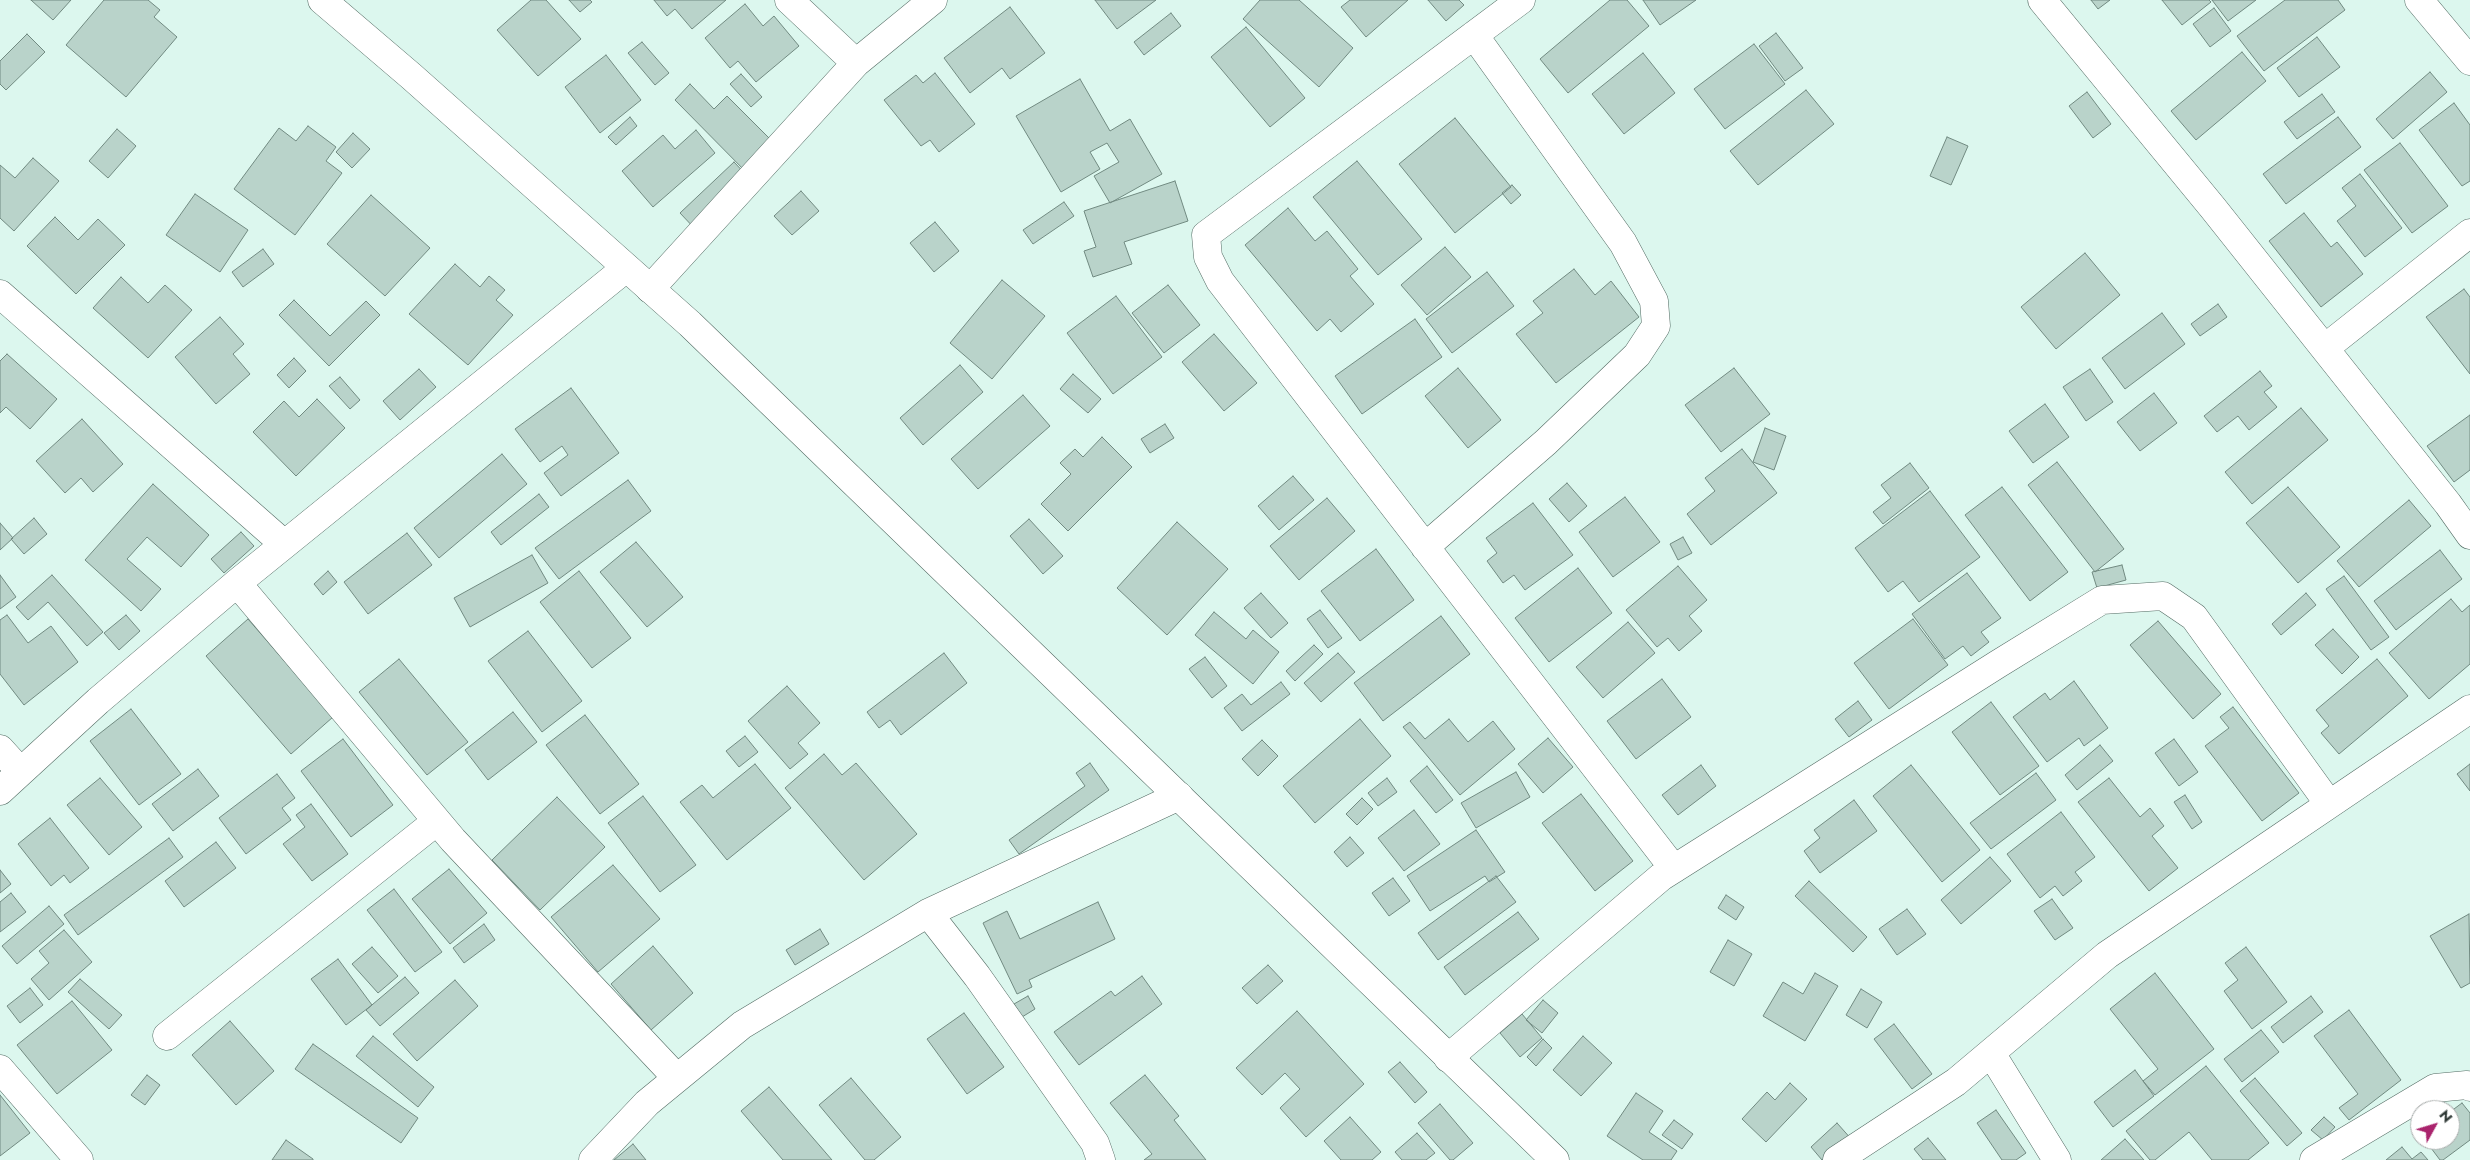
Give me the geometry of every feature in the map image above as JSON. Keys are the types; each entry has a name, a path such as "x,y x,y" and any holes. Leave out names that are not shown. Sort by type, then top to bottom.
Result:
{"street":[{"path":"322,0 411,76 697,331 1555,1160"},
{"path":"789,0 856,63"},
{"path":"650,289 856,63 933,0"},
{"path":"1521,0 1206,236 1208,257 1220,281 1674,868"},
{"path":"2042,0 2325,348 2470,534"},
{"path":"2418,0 2470,61"},
{"path":"1425,547 1546,442 1637,355 1656,326 1654,301 1623,243 1474,35"},
{"path":"2325,348 2470,233"},
{"path":"0,791 98,701 237,583 626,268"},
{"path":"0,294 284,544"},
{"path":"237,583 437,821 676,1077"},
{"path":"1448,1058 1661,877 2102,600 2163,596 2194,617 2329,804"},
{"path":"1837,1160 1956,1082 2107,956 2470,709"},
{"path":"0,749 20,771"},
{"path":"593,1160 647,1103 676,1077 742,1025 928,913 1178,796"},
{"path":"167,1036 437,821"},
{"path":"928,913 977,976 1095,1143 1101,1160"},
{"path":"1991,1054 2057,1160"},
{"path":"0,1069 79,1160"},
{"path":"2314,1160 2435,1088 2466,1085 2470,1087"}],"building":[{"path":"31,0 71,0 53,20"},
{"path":"104,0 148,0 160,10 154,17 177,37 126,97 66,45"},
{"path":"531,0 546,0 581,39 538,76 497,30"},
{"path":"569,0 590,0 592,2 580,12"},
{"path":"654,0 726,0 692,29 675,9 667,16"},
{"path":"1095,0 1156,0 1117,29"},
{"path":"1260,0 1299,0 1353,48 1319,87 1243,19"},
{"path":"1350,0 1408,0 1366,37 1341,7"},
{"path":"1428,0 1459,0 1464,5 1446,21"},
{"path":"1610,0 1627,0 1649,26 1568,93 1540,59"},
{"path":"1643,0 1696,0 1660,25"},
{"path":"2091,0 2110,0 2098,9"},
{"path":"2162,0 2209,0 2211,2 2182,25"},
{"path":"2212,0 2256,0 2228,21"},
{"path":"2285,0 2338,0 2345,10 2264,71 2237,36"},
{"path":"745,4 763,26 774,16 799,46 756,82 738,61 730,68 705,38"},
{"path":"1010,7 1045,53 1010,79 1002,68 970,93 944,58"},
{"path":"2214,8 2231,31 2210,47 2193,24"},
{"path":"1171,13 1181,26 1144,55 1134,42"},
{"path":"1246,27 1305,98 1270,127 1211,57"},
{"path":"1776,33 1803,68 1785,81 1759,46"},
{"path":"27,34 45,52 6,90 0,84 0,61"},
{"path":"2317,37 2340,67 2299,97 2277,68"},
{"path":"642,42 669,73 655,85 628,53"},
{"path":"1754,44 1785,84 1725,129 1694,89"},
{"path":"2242,52 2266,81 2196,140 2171,111"},
{"path":"1643,53 1675,93 1624,134 1592,94"},
{"path":"606,55 641,100 600,133 565,87"},
{"path":"2430,72 2447,92 2393,139 2376,119"},
{"path":"935,73 975,124 939,152 930,140 921,146 884,100 916,75 923,83"},
{"path":"741,74 762,97 751,107 730,84"},
{"path":"1080,79 1110,131 1130,119 1162,174 1110,203 1094,176 1119,162 1107,143 1090,152 1100,169 1061,192 1016,116"},
{"path":"690,84 714,109 727,96 778,147 750,176 675,100"},
{"path":"1806,90 1834,124 1758,185 1730,151"},
{"path":"2087,92 2111,124 2093,138 2069,106"},
{"path":"2322,94 2335,112 2297,139 2284,122"},
{"path":"2454,103 2470,125 2470,181 2462,186 2419,130"},
{"path":"630,117 637,126 616,145 608,137"},
{"path":"2338,117 2361,147 2286,204 2263,174"},
{"path":"1455,118 1511,187 1455,233 1399,164"},
{"path":"308,126 336,147 326,161 342,173 295,235 234,189 279,128 296,141"},
{"path":"117,129 136,146 108,178 89,161"},
{"path":"696,130 715,153 653,207 622,171 663,135 675,149"},
{"path":"353,133 370,149 352,168 336,152"},
{"path":"1947,137 1968,146 1951,185 1930,176"},
{"path":"2400,143 2448,206 2412,233 2364,170"},
{"path":"33,158 59,181 14,231 0,218 0,165 15,178"},
{"path":"1357,161 1422,239 1378,275 1313,197"},
{"path":"734,162 751,180 697,231 680,213"},
{"path":"2360,174 2402,228 2365,257 2337,221 2356,206 2342,188"},
{"path":"1175,181 1188,221 1124,242 1132,264 1093,277 1084,251 1096,247 1084,211"},
{"path":"1512,185 1521,195 1511,204 1502,193"},
{"path":"801,191 819,211 792,235 774,216"},
{"path":"195,194 248,230 220,272 166,235"},
{"path":"371,195 430,248 385,296 327,244"},
{"path":"1064,202 1074,216 1033,244 1023,230"},
{"path":"1288,208 1315,241 1327,231 1358,269 1350,276 1374,304 1341,332 1330,319 1317,331 1245,245"},
{"path":"2304,213 2331,247 2337,242 2363,274 2321,307 2269,241"},
{"path":"55,217 78,240 98,219 125,245 76,294 27,246"},
{"path":"935,222 959,251 934,272 910,243"},
{"path":"1445,247 1471,277 1427,315 1401,285"},
{"path":"263,249 274,264 243,287 232,272"},
{"path":"2085,253 2120,295 2056,349 2021,307"},
{"path":"455,264 480,287 489,276 505,290 496,300 513,315 468,365 409,314"},
{"path":"1574,269 1595,295 1611,281 1639,317 1556,383 1516,334 1543,313 1533,301"},
{"path":"1487,272 1514,306 1452,353 1426,319"},
{"path":"121,277 148,303 165,285 192,310 148,358 93,308"},
{"path":"1002,280 1045,316 992,379 950,343"},
{"path":"1168,285 1200,325 1164,353 1132,313"},
{"path":"2464,289 2470,297 2470,374 2426,317"},
{"path":"1116,296 1162,357 1113,394 1067,333"},
{"path":"294,300 330,336 366,301 380,315 329,366 279,315"},
{"path":"2218,304 2227,317 2200,336 2191,324"},
{"path":"2162,313 2185,344 2125,389 2102,358"},
{"path":"220,317 244,344 233,354 250,374 216,404 175,357"},
{"path":"1415,319 1442,357 1362,414 1335,376"},
{"path":"1214,334 1257,383 1224,411 1182,362"},
{"path":"7,354 57,399 30,429 6,407 0,413 0,361"},
{"path":"294,358 306,371 289,388 277,375"},
{"path":"960,365 983,392 923,445 900,418"},
{"path":"1458,368 1501,420 1468,448 1425,396"},
{"path":"1734,368 1770,414 1721,452 1685,405"},
{"path":"419,369 436,387 400,420 383,401"},
{"path":"2090,369 2113,402 2086,421 2063,387"},
{"path":"2260,371 2272,386 2264,392 2277,407 2249,430 2238,416 2217,432 2204,416"},
{"path":"1073,374 1101,399 1088,413 1060,389"},
{"path":"340,377 360,400 350,409 329,386"},
{"path":"571,388 619,453 561,496 544,473 568,455 562,446 540,462 515,429"},
{"path":"2154,393 2177,423 2140,451 2117,422"},
{"path":"1023,395 1050,426 978,489 951,459"},
{"path":"317,399 345,428 296,476 253,432 284,401 299,417"},
{"path":"2045,404 2069,437 2033,463 2009,431"},
{"path":"2301,408 2328,440 2252,504 2225,472"},
{"path":"2470,415 2470,470 2454,482 2427,446"},
{"path":"82,419 123,464 93,492 81,478 65,493 36,461"},
{"path":"1165,424 1174,438 1150,453 1141,439"},
{"path":"1765,428 1786,436 1774,470 1753,462"},
{"path":"1102,437 1132,467 1068,531 1041,504 1071,474 1060,463 1075,449 1083,457"},
{"path":"1742,449 1777,493 1711,545 1687,514 1715,491 1705,478"},
{"path":"502,454 527,484 439,558 414,528"},
{"path":"2057,462 2124,549 2095,572 2028,485"},
{"path":"1910,463 1929,488 1883,524 1873,512 1891,498 1881,485"},
{"path":"1293,476 1314,500 1279,530 1258,506"},
{"path":"628,480 651,511 559,579 535,548"},
{"path":"1567,483 1587,506 1569,522 1549,499"},
{"path":"153,484 209,535 181,567 147,537 127,559 161,589 141,611 85,560"},
{"path":"2002,487 2068,572 2030,601 1965,515"},
{"path":"2288,487 2340,547 2298,583 2246,523"},
{"path":"1930,491 1980,557 1919,602 1903,581 1888,592 1855,548"},
{"path":"539,494 549,507 501,545 491,532"},
{"path":"1625,497 1660,542 1613,577 1579,532"},
{"path":"1327,498 1355,531 1299,580 1270,546"},
{"path":"2409,500 2431,526 2359,587 2337,561"},
{"path":"1533,503 1573,555 1525,590 1514,575 1503,583 1487,561 1497,553 1486,538"},
{"path":"34,518 47,534 24,554 11,539"},
{"path":"1029,519 1063,556 1043,574 1010,536"},
{"path":"1177,522 1228,569 1167,635 1117,588"},
{"path":"0,523 13,538 0,550"},
{"path":"241,532 254,546 224,573 211,559"},
{"path":"407,533 432,565 368,614 344,582"},
{"path":"1683,537 1692,553 1678,560 1670,544"},
{"path":"636,542 683,597 647,627 600,572"},
{"path":"1376,549 1414,600 1360,641 1321,591"},
{"path":"2440,550 2462,579 2396,630 2374,601"},
{"path":"532,555 548,583 470,627 454,598"},
{"path":"2122,565 2126,580 2097,588 2092,572"},
{"path":"1678,566 1707,600 1689,616 1702,631 1679,651 1668,638 1657,647 1626,610"},
{"path":"1578,568 1612,613 1549,662 1515,618"},
{"path":"328,571 337,582 323,595 314,584"},
{"path":"579,571 631,638 592,668 540,602"},
{"path":"1967,573 2001,618 1981,632 1989,642 1971,656 1963,646 1945,659 1912,614"},
{"path":"0,575 16,597 0,609"},
{"path":"52,575 103,632 87,646 48,602 28,620 16,607"},
{"path":"2344,576 2389,637 2371,650 2326,589"},
{"path":"1261,593 1288,623 1271,638 1244,608"},
{"path":"2306,593 2316,605 2281,635 2272,624"},
{"path":"2451,599 2462,612 2470,605 2470,664 2429,699 2389,653"},
{"path":"1320,610 1342,638 1328,648 1307,619"},
{"path":"1214,612 1246,639 1253,630 1279,652 1253,684 1195,635"},
{"path":"7,615 28,643 51,626 78,662 24,705 0,674 0,620"},
{"path":"126,615 140,631 119,650 104,633"},
{"path":"1441,616 1470,654 1383,721 1354,683"},
{"path":"248,619 333,717 291,754 206,656"},
{"path":"1913,619 1948,665 1889,709 1854,663"},
{"path":"2158,621 2221,694 2193,719 2130,645"},
{"path":"1628,622 1655,653 1603,698 1576,667"},
{"path":"2333,629 2359,657 2342,674 2315,645"},
{"path":"528,631 582,701 542,732 488,661"},
{"path":"1314,645 1323,654 1295,681 1286,671"},
{"path":"944,653 967,683 901,735 890,720 879,728 867,712"},
{"path":"1338,653 1355,672 1321,702 1304,683"},
{"path":"1205,657 1227,686 1212,698 1189,669"},
{"path":"399,659 468,742 427,775 359,692"},
{"path":"2377,659 2408,696 2339,754 2321,733 2329,726 2316,710"},
{"path":"1662,679 1691,717 1636,759 1607,721"},
{"path":"2074,681 2108,728 2084,746 2079,738 2047,762 2013,717 2045,693 2050,700"},
{"path":"1281,682 1290,694 1242,731 1224,708 1242,694 1251,705"},
{"path":"787,686 820,723 798,743 808,754 790,769 748,721"},
{"path":"1858,701 1872,720 1849,737 1835,719"},
{"path":"1991,702 2039,766 2000,795 1952,732"},
{"path":"2233,707 2299,793 2262,821 2205,746 2229,728 2220,717"},
{"path":"131,709 181,774 139,805 90,741"},
{"path":"513,712 537,742 488,780 465,750"},
{"path":"585,715 639,784 600,814 546,745"},
{"path":"1360,719 1391,756 1315,823 1283,786"},
{"path":"1449,719 1468,742 1493,721 1515,749 1460,795 1403,727 1410,722 1425,739"},
{"path":"745,736 758,752 739,767 726,751"},
{"path":"1548,738 1573,767 1543,793 1518,764"},
{"path":"343,739 393,805 351,837 301,771"},
{"path":"2174,739 2198,772 2179,786 2155,753"},
{"path":"1262,740 1278,756 1258,776 1242,759"},
{"path":"2100,745 2113,761 2077,790 2065,775"},
{"path":"824,754 842,775 856,763 917,834 864,880 785,788"},
{"path":"1090,763 1109,790 1019,854 1009,840 1085,786 1076,773"},
{"path":"755,764 791,808 727,860 680,802 702,785 713,798"},
{"path":"2470,764 2470,791 2457,774"},
{"path":"1701,765 1716,786 1678,815 1662,795"},
{"path":"1911,765 1980,850 1942,882 1873,796"},
{"path":"1427,766 1453,800 1436,813 1410,781"},
{"path":"198,769 219,796 173,831 152,804"},
{"path":"1516,772 1530,797 1476,828 1461,803"},
{"path":"2036,773 2056,800 1991,849 1970,823"},
{"path":"277,774 295,798 282,808 291,820 246,854 219,818"},
{"path":"100,778 142,827 109,855 67,805"},
{"path":"1387,778 1397,792 1378,806 1368,793"},
{"path":"2109,778 2140,817 2150,808 2164,826 2152,836 2178,868 2149,891 2078,802"},
{"path":"1581,794 1633,861 1595,891 1542,823"},
{"path":"2185,795 2202,822 2192,829 2174,802"},
{"path":"643,796 696,865 660,892 608,823"},
{"path":"557,797 605,847 540,910 492,860"},
{"path":"1362,798 1373,809 1357,825 1346,814"},
{"path":"1854,800 1877,831 1820,873 1804,851 1820,838 1814,830"},
{"path":"311,804 348,854 312,881 283,844 305,827 296,815"},
{"path":"1414,810 1440,844 1404,871 1378,838"},
{"path":"2061,812 2095,857 2075,872 2082,881 2063,896 2055,886 2040,898 2007,854"},
{"path":"50,818 89,868 70,883 64,875 51,886 18,844"},
{"path":"1476,830 1505,872 1489,882 1485,876 1430,911 1407,876"},
{"path":"1350,837 1364,853 1347,867 1334,852"},
{"path":"169,838 183,857 78,935 64,915"},
{"path":"216,842 236,868 184,907 165,881"},
{"path":"1990,857 2011,881 1961,924 1941,900"},
{"path":"613,865 660,919 598,972 551,917"},
{"path":"449,869 487,913 450,944 412,899"},
{"path":"0,870 11,884 0,893"},
{"path":"1496,876 1516,902 1438,960 1418,933"},
{"path":"1393,878 1410,901 1389,916 1372,893"},
{"path":"1809,881 1867,937 1853,952 1795,896"},
{"path":"394,889 442,952 415,972 367,910"},
{"path":"11,893 26,912 0,932 0,902"},
{"path":"1726,895 1744,907 1736,920 1718,908"},
{"path":"2052,899 2073,928 2055,940 2034,911"},
{"path":"1098,902 1115,939 1029,980 1032,987 1017,994 983,923 1007,911 1020,939"},
{"path":"49,906 64,924 17,964 2,946"},
{"path":"1907,909 1926,934 1897,955 1879,929"},
{"path":"1518,912 1539,939 1465,995 1444,967"},
{"path":"2469,914 2470,983 2461,988 2430,936"},
{"path":"484,924 495,940 464,963 453,948"},
{"path":"820,929 829,944 795,965 786,950"},
{"path":"64,930 92,962 49,1000 31,979 49,963 39,951"},
{"path":"1728,940 1752,954 1734,986 1710,972"},
{"path":"653,946 693,993 651,1030 611,984"},
{"path":"372,947 398,976 378,993 352,964"},
{"path":"2246,947 2287,1002 2252,1029 2224,991 2238,980 2225,963"},
{"path":"338,959 372,1005 346,1025 311,979"},
{"path":"1268,965 1283,981 1257,1004 1242,988"},
{"path":"1815,973 1838,986 1805,1041 1763,1016 1783,982 1803,994"},
{"path":"2155,973 2214,1049 2155,1095 2143,1081 2158,1069 2110,1009"},
{"path":"1142,976 1162,1004 1079,1065 1054,1032 1111,991 1115,996"},
{"path":"405,977 419,993 380,1026 366,1010"},
{"path":"80,979 122,1015 109,1029 68,992"},
{"path":"455,980 478,1006 417,1061 393,1034"},
{"path":"30,988 43,1005 20,1023 7,1006"},
{"path":"1861,989 1882,1002 1867,1028 1846,1015"},
{"path":"1028,996 1035,1009 1022,1017 1014,1004"},
{"path":"2311,996 2323,1012 2283,1043 2271,1027"},
{"path":"1543,1000 1558,1013 1542,1033 1526,1020"},
{"path":"72,1001 112,1050 57,1094 17,1045"},
{"path":"2349,1010 2401,1080 2349,1120 2339,1108 2358,1094 2314,1036"},
{"path":"1297,1011 1364,1084 1306,1137 1280,1108 1300,1089 1285,1073 1262,1095 1236,1068"},
{"path":"964,1013 1004,1067 967,1094 927,1039"},
{"path":"1522,1014 1542,1038 1520,1057 1500,1033"},
{"path":"230,1021 274,1071 236,1105 192,1055"},
{"path":"1894,1024 1932,1074 1912,1089 1874,1039"},
{"path":"2261,1030 2279,1052 2242,1082 2224,1059"},
{"path":"373,1036 434,1087 418,1107 356,1056"},
{"path":"1583,1036 1612,1063 1581,1096 1553,1070"},
{"path":"1543,1039 1552,1048 1536,1066 1527,1057"},
{"path":"313,1044 418,1118 401,1143 295,1069"},
{"path":"1400,1062 1427,1092 1415,1103 1388,1072"},
{"path":"2206,1066 2269,1143 2248,1160 2212,1160 2189,1132 2155,1160 2150,1160 2126,1131"},
{"path":"2135,1070 2154,1096 2113,1127 2094,1102"},
{"path":"147,1075 160,1085 145,1105 131,1095"},
{"path":"1145,1075 1179,1116 1174,1120 1206,1160 1144,1160 1152,1154 1110,1103"},
{"path":"851,1078 901,1137 874,1160 865,1160 819,1105"},
{"path":"2255,1078 2302,1133 2287,1146 2240,1091"},
{"path":"1790,1083 1807,1099 1766,1142 1742,1119 1767,1092 1775,1100"},
{"path":"769,1087 832,1160 783,1160 741,1111"},
{"path":"1636,1093 1663,1111 1649,1132 1677,1151 1671,1160 1643,1160 1607,1136"},
{"path":"0,1095 30,1133 0,1156"},
{"path":"2462,1103 2470,1113 2470,1140 2460,1147 2460,1104"},
{"path":"1440,1104 1473,1143 1453,1160 1450,1160 1418,1123"},
{"path":"1996,1110 2026,1153 2016,1160 2002,1160 1977,1123"},
{"path":"1350,1117 1381,1152 1372,1160 1341,1160 1324,1141"},
{"path":"2324,1117 2335,1127 2323,1140 2311,1130"},
{"path":"1674,1120 1693,1134 1682,1149 1662,1135"},
{"path":"1837,1123 1853,1141 1832,1160 1822,1160 1811,1147"},
{"path":"1417,1133 1435,1153 1426,1160 1402,1160 1395,1152"},
{"path":"1928,1138 1946,1160 1923,1160 1914,1149"},
{"path":"2125,1139 2144,1160 2101,1160"},
{"path":"286,1140 313,1159 313,1160 272,1160"},
{"path":"633,1144 646,1160 614,1160"},
{"path":"2402,1147 2412,1159 2421,1152 2428,1160 2386,1160"},
{"path":"2432,1150 2456,1150 2443,1160 2440,1160"}]}
